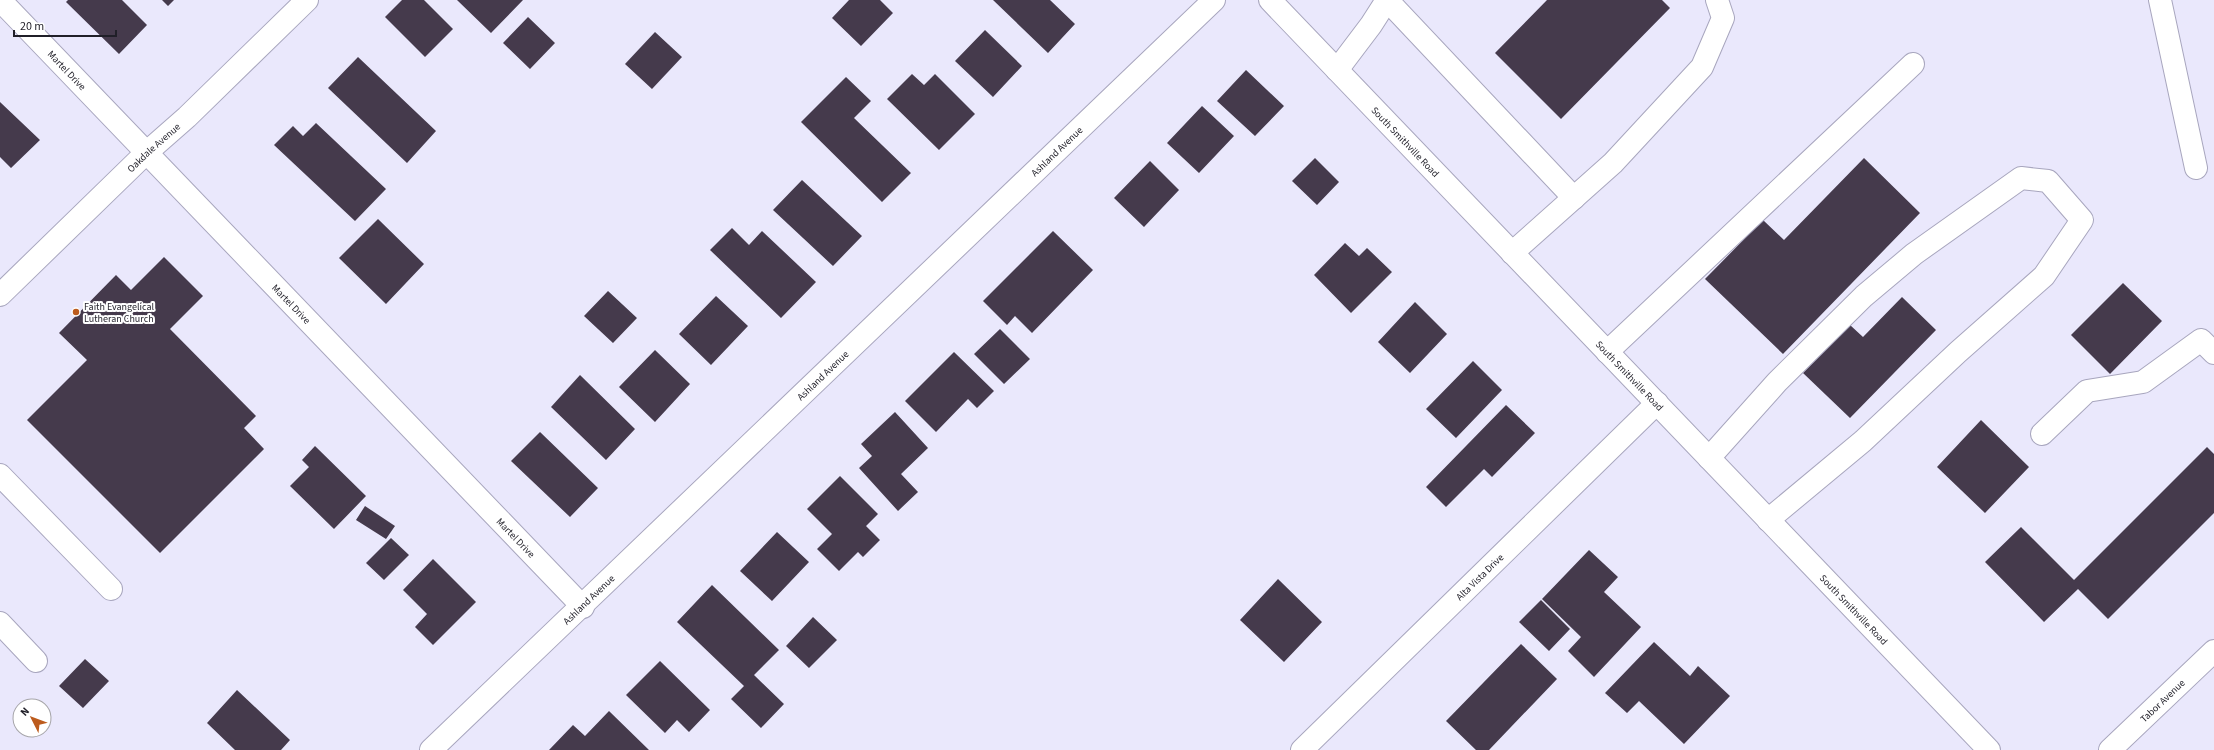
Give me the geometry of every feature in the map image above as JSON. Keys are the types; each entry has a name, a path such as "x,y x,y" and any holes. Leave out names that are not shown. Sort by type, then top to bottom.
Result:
{"street":[{"name":"Martel Drive","path":"0,0 583,607"},
{"name":"Oakdale Avenue","path":"0,295 146,153 187,117 307,0"},
{"name":"Ashland Avenue","path":"432,750 583,607 1214,0"},
{"name":"South Smithville Road","path":"1270,0 1989,750"},
{"path":"1337,70 1371,25 1387,0 1574,198"},
{"path":"1512,253 1613,163 1702,67 1723,18 1717,0"},
{"path":"2160,0 2196,168"},
{"path":"1607,352 1913,64"},
{"path":"1709,458 1782,377 1864,296 1914,254 2021,178 2048,181 2082,220 2044,276 1958,352 1863,441 1768,520"},
{"path":"2042,434 2087,391 2143,382 2201,340 2214,353"},
{"name":"Alta Vista Drive","path":"1302,750 1657,403"},
{"path":"2,482 111,589"},
{"path":"0,623 36,661"},
{"name":"Tabor Avenue","path":"2110,750 2214,651"}],"building":[{"path":"68,0 122,0 147,25 119,54 66,2"},
{"path":"162,0 174,0 168,6"},
{"path":"402,0 424,0 453,29 425,57 385,17"},
{"path":"457,0 523,0 491,33"},
{"path":"849,0 880,0 893,13 861,46 832,18"},
{"path":"993,0 1050,0 1075,24 1048,53"},
{"path":"1547,0 1662,0 1670,8 1561,119 1495,53"},
{"path":"528,17 555,43 530,69 503,43"},
{"path":"985,30 1022,66 993,97 955,61"},
{"path":"655,32 682,57 652,89 625,64"},
{"path":"358,57 436,131 407,163 328,88"},
{"path":"1246,70 1284,106 1255,136 1217,101"},
{"path":"912,74 924,85 935,74 975,114 939,150 887,99"},
{"path":"846,77 871,101 854,118 911,173 882,202 801,122"},
{"path":"0,102 40,140 11,168 0,157"},
{"path":"1202,106 1234,136 1199,173 1167,143"},
{"path":"316,123 386,189 355,221 274,145 293,126 303,136"},
{"path":"1315,158 1339,182 1317,205 1292,181"},
{"path":"1864,158 1920,213 1783,354 1705,279 1763,220 1784,240"},
{"path":"1150,161 1179,190 1144,227 1114,198"},
{"path":"802,180 862,236 833,266 773,210"},
{"path":"378,219 424,264 386,304 339,258"},
{"path":"732,228 749,245 762,231 816,282 781,318 710,250"},
{"path":"1053,231 1093,270 1032,333 1015,316 1007,325 983,301"},
{"path":"1345,243 1359,256 1367,248 1392,272 1351,313 1314,275"},
{"path":"164,257 203,296 170,329 256,416 244,428 264,449 160,553 27,420 87,360 59,333 116,275 131,290"},
{"path":"2123,283 2162,321 2110,374 2071,335"},
{"path":"608,291 637,318 613,343 584,316"},
{"path":"716,296 748,326 711,365 679,334"},
{"path":"1902,297 1936,330 1850,418 1803,373 1850,325 1863,337"},
{"path":"1415,302 1447,334 1410,373 1378,342"},
{"path":"1000,329 1030,359 1004,384 974,354"},
{"path":"655,350 690,384 655,422 619,387"},
{"path":"954,352 994,391 977,408 968,399 936,432 905,401"},
{"path":"1473,361 1502,390 1456,438 1426,409"},
{"path":"580,375 635,429 606,460 551,407"},
{"path":"1506,405 1535,433 1492,477 1484,469 1446,507 1426,487"},
{"path":"895,412 928,448 901,474 918,492 898,511 859,468 872,456 861,444"},
{"path":"1981,420 2029,467 1985,513 1937,467"},
{"path":"540,432 598,488 570,517 511,461"},
{"path":"315,446 366,496 334,529 290,486 309,467 302,460"},
{"path":"2207,447 2214,454 2214,513 2108,619 2078,589 2044,622 1985,562 2021,527 2074,580"},
{"path":"840,476 878,514 866,526 880,540 863,557 858,552 839,571 817,549 832,534 807,509"},
{"path":"365,506 395,526 386,539 356,520"},
{"path":"777,532 809,562 772,601 740,571"},
{"path":"391,538 409,555 384,580 366,563"},
{"path":"1589,550 1618,577 1604,592 1641,627 1594,677 1568,651 1581,637 1542,599"},
{"path":"433,559 476,602 433,645 415,627 427,614 403,590"},
{"path":"1278,579 1322,622 1284,662 1240,620"},
{"path":"712,585 779,650 754,675 784,704 761,728 731,699 744,686 677,622"},
{"path":"1541,600 1570,629 1549,651 1519,622"},
{"path":"813,617 837,640 809,668 786,646"},
{"path":"1654,642 1690,676 1698,666 1730,696 1684,744 1639,701 1627,713 1605,693"},
{"path":"1521,644 1557,679 1489,750 1476,750 1446,721"},
{"path":"85,659 109,681 83,708 59,686"},
{"path":"660,661 710,710 689,732 677,720 665,733 626,695"},
{"path":"237,690 290,740 281,750 235,750 207,723"},
{"path":"609,711 649,750 549,750 573,725 585,736"}],"place":[{"name":"Faith Evangelical Lutheran Church","path":"76,312"}]}
